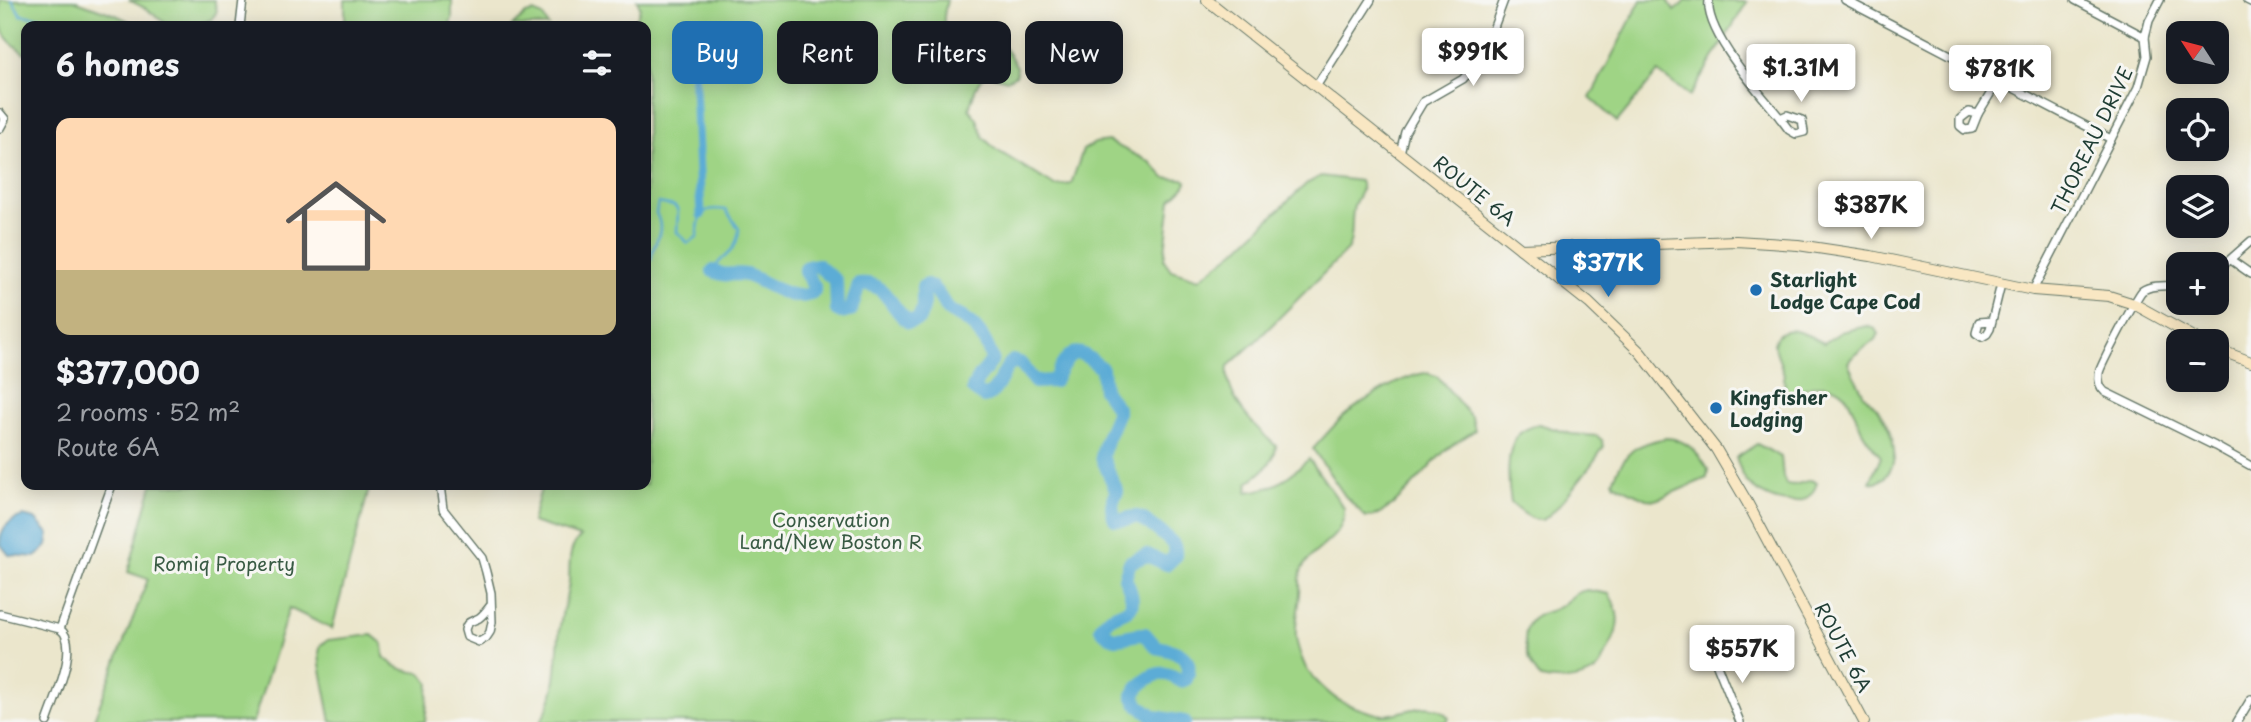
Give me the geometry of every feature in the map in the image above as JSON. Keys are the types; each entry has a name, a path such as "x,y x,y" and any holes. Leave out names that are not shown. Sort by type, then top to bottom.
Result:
{"main road":[{"name":"ROUTE 6A","path":"1207,0 1590,303 1627,338 1709,439 1747,502 1864,722"},
{"path":"1521,249 1758,241 1871,256 2033,290 2092,293 2134,304 2179,329"},
{"path":"2229,354 2251,362"}],"street":[{"path":"241,21 243,0"},
{"path":"1317,85 1371,0"},
{"path":"1400,153 1405,132 1423,102 1463,79 1484,54 1504,0"},
{"path":"1709,0 1709,13 1716,31 1780,118"},
{"path":"1845,0 2111,139"},
{"path":"2075,0 2145,37"},
{"name":"THOREAU DRIVE","path":"2033,290 2138,87 2147,56 2145,37 2149,21 2160,0"},
{"path":"1978,114 1998,81"},
{"path":"0,113 5,119 0,128"},
{"path":"2251,241 2231,260 2251,274"},
{"path":"1992,321 2001,284"},
{"path":"2166,287 2145,289 2139,294 2104,358 2099,372 2100,387 2105,392 2251,466"},
{"path":"60,629 110,490"},
{"path":"441,490 447,517 482,558 491,593 490,632 479,642 472,640 465,631 466,626 471,620 481,617 490,606"},
{"path":"0,614 21,617 60,629 69,639 69,653 47,722"},
{"path":"1715,660 1740,722"},
{"path":"2237,722 2251,699"}],"green space":[{"path":"0,0 74,0 129,21 21,21 21,50 6,38 0,19"},
{"path":"129,0 214,0 217,11 208,21 162,21"},
{"path":"345,0 452,0 451,21 345,21"},
{"name":"Conservation Land/New Boston R","path":"637,0 947,0 944,21 892,21 892,84 979,84 969,109 977,119 983,137 995,149 1055,186 1071,184 1083,150 1095,143 1108,141 1150,162 1165,178 1183,179 1187,182 1185,186 1171,200 1164,260 1171,270 1199,279 1240,247 1306,184 1321,176 1360,181 1361,190 1353,209 1348,249 1228,366 1228,378 1243,410 1276,446 1270,463 1248,483 1247,492 1281,482 1309,459 1344,508 1340,527 1309,559 1301,573 1296,637 1307,669 1331,694 1350,705 1384,715 1418,708 1435,708 1449,718 1447,722 540,722 554,688 571,552 581,537 532,522 541,490 651,490 651,21 633,21 640,6"},
{"path":"1641,0 1668,0 1674,11 1687,0 1747,2 1690,96 1658,72 1617,122 1590,98"},
{"path":"533,12 543,16 546,21 518,21"},
{"path":"1011,58 1017,67 1016,75 1011,78"},
{"path":"1867,326 1876,329 1879,334 1848,363 1863,393 1878,410 1892,439 1894,459 1891,468 1876,483 1870,482 1881,457 1863,433 1847,398 1828,385 1809,387 1785,396 1784,375 1774,344 1777,336 1789,330 1824,343 1841,332"},
{"path":"1427,373 1438,377 1472,418 1475,430 1448,449 1386,510 1366,517 1345,496 1313,449 1340,420 1361,403 1406,378"},
{"path":"1539,424 1571,434 1597,436 1604,446 1566,497 1549,515 1540,520 1526,515 1511,503 1508,478 1509,458 1514,441 1522,431"},
{"path":"1666,438 1680,441 1695,452 1708,469 1707,478 1656,500 1646,499 1615,484 1613,481 1617,471 1632,450"},
{"path":"1757,444 1781,457 1786,484 1794,485 1811,480 1817,483 1812,493 1795,502 1785,502 1765,495 1748,483 1736,458"},
{"name":"Romiq Property","path":"151,490 369,490 332,629 289,608 253,722 93,722 148,579 128,572"},
{"path":"1587,590 1609,594 1617,611 1615,634 1601,665 1594,672 1575,679 1541,678 1532,666 1526,649 1529,624 1537,616 1556,609 1575,594"},
{"path":"372,635 383,644 384,657 388,661 401,668 421,673 429,683 425,722 331,722 320,664 321,645 328,640"}],"water":[{"path":"23,516 35,519 49,534 47,546 36,557 9,555 0,544 6,526"}],"waterway":[{"path":"12,0 21,15 50,21"},
{"path":"695,84 701,215"},
{"path":"651,259 660,231 656,213 658,203 674,206 678,210 677,232 688,243 697,237 703,213 711,209 726,210 739,229 738,238 713,271"},
{"path":"713,271 746,275 780,291 798,296 814,291 814,286 805,272 807,267 817,265 836,281 837,310 851,310 859,284 868,284 882,291 909,322 919,319 923,308 923,287 927,285 937,293 952,313 973,326 985,341 992,359 973,389 984,397 994,390 1013,361 1020,363 1035,382 1054,381 1068,357 1078,353 1102,369 1104,390 1117,408 1102,457 1117,492 1112,505 1115,519 1140,518 1171,541 1175,556 1167,564 1147,555 1130,562 1125,578 1131,592 1130,607 1113,616 1101,628 1106,634 1116,638 1145,634 1156,647 1176,652 1185,659 1188,664 1186,679 1181,681 1167,674 1155,675 1142,683 1133,695 1138,705 1155,717 1184,722"}],"place":[{"name":"Starlight Lodge Cape Cod","path":"1756,290"},
{"name":"Kingfisher Lodging","path":"1716,408"}]}
